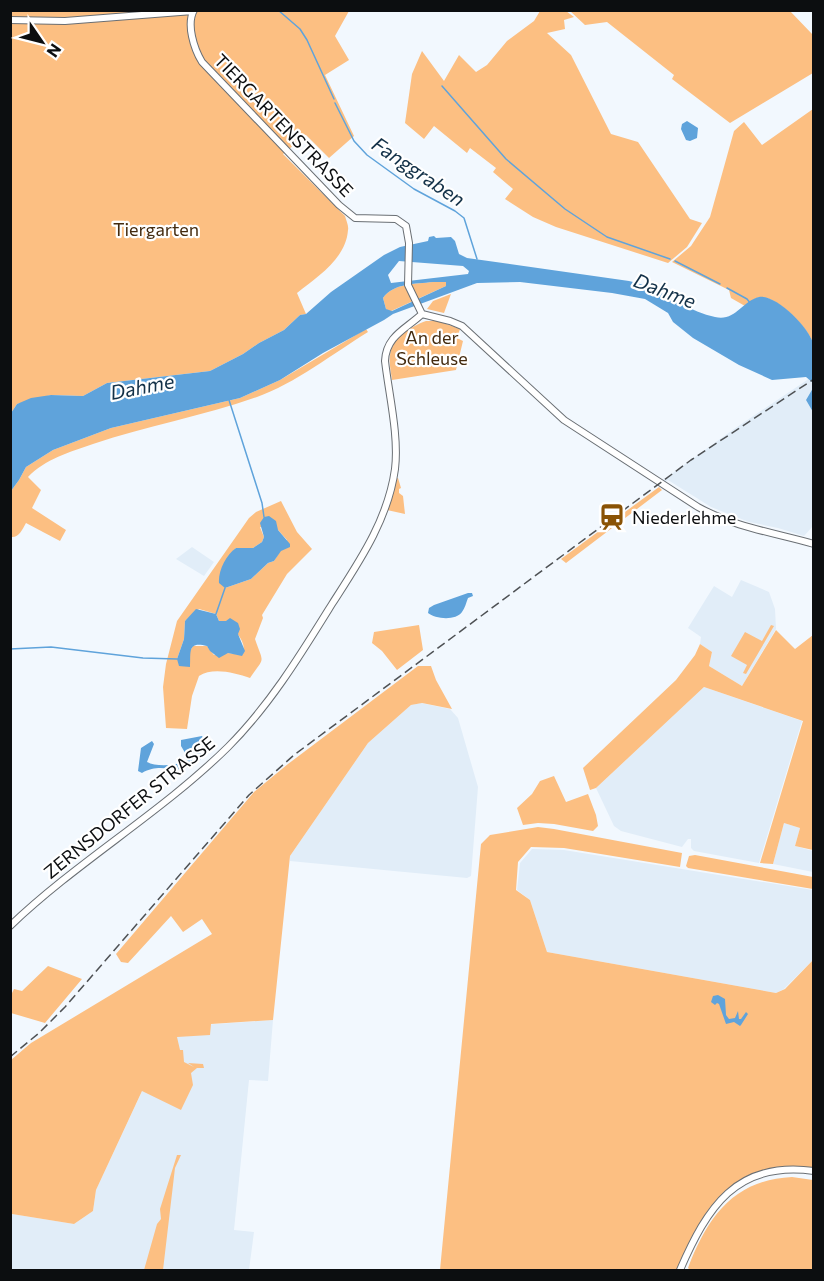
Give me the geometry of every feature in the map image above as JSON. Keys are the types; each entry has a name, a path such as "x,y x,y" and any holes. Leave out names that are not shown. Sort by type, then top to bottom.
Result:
{"street":[{"path":"10,20 65,21 193,11"},
{"name":"TIERGARTENSTRASSE","path":"193,11 191,23 196,47 207,68 349,214 362,219 400,220 407,229 408,284 422,314"},
{"path":"422,314 456,323 474,336 564,420 698,507 720,518 813,544"},
{"name":"ZERNSDORFER STRASSE","path":"10,926 56,886 203,770 246,727 295,664 367,548 384,513 396,459 385,361 386,351 394,337 422,314"},
{"path":"680,1270 704,1219 729,1192 745,1182 769,1173 793,1169 813,1171"}],"shaded area":[{"path":"813,376 813,388 806,400 813,412 813,526 804,536 749,522 711,507 668,480 665,482 663,480 734,429"},
{"path":"192,547 214,562 204,576 176,559"},
{"path":"741,580 769,592 775,609 776,629 742,686 709,666 712,652 700,644 701,637 688,628 714,586 732,597"},
{"path":"704,687 802,721 759,863 694,851 691,848 691,839 688,839 682,847 621,831 614,826 596,788"},
{"path":"421,703 450,709 458,718 478,787 471,876 467,878 290,861 290,856 368,743 411,705"},
{"path":"784,823 800,828 795,846 813,851 813,872 773,864"},
{"path":"532,849 564,850 813,890 813,960 784,989 776,993 547,952 530,900 517,890 520,863"},
{"path":"273,1020 268,1081 249,1080 234,1230 254,1232 249,1270 11,1270 12,1214 74,1224 93,1211 96,1190 172,1027"}],"green space":[{"name":"Tiergarten","path":"11,11 349,11 335,36 349,60 325,75 354,136 329,158 306,135 283,154 345,216 348,227 346,240 336,258 321,274 297,293 306,314 300,315 284,330 210,371 107,383 83,396 51,395 17,404 11,413"},
{"path":"540,11 566,11 574,17 564,20 565,29 547,33 571,55 611,134 638,142 690,219 702,223 687,247 668,263 556,227 533,217 505,199 513,189 493,172 496,168 470,148 467,153 434,126 424,139 405,123 412,74 422,51 444,81 459,55 476,72 487,65 507,41 534,21"},
{"path":"570,11 790,11 813,35 813,73 730,123 672,79 674,75 607,22 585,25"},
{"path":"813,109 813,343 798,320 781,305 764,297 754,299 745,306 731,298 729,290 672,262 691,246 710,217 734,131 744,122 762,145"},
{"path":"446,282 446,286 389,312 386,309 383,298 393,289 405,285"},
{"path":"451,294 444,313 427,309 433,301"},
{"name":"An der Schleuse","path":"426,321 438,321 460,329 457,338 463,341 456,370 392,380 390,359 394,344 408,330"},
{"path":"366,329 368,332 299,376 257,397 113,438 76,450 42,465 28,477 41,490 32,508 66,530 60,541 26,523 18,535 11,537 11,491 26,467 53,450 111,428 240,398 280,380"},
{"path":"398,478 401,488 399,493 403,496 405,514 387,510 395,479"},
{"path":"659,487 662,490 566,563 561,559"},
{"path":"281,501 297,532 312,549 287,574 262,615 255,639 262,660 250,678 217,671 199,676 192,696 187,729 166,728 163,687 166,664 177,621 249,518 256,512","holes":["260,527 278,530 287,540 274,561 268,563 251,579 225,588 224,570 228,557 236,548 253,548 262,542 264,537","199,609 216,614 219,621 226,621 242,641 244,646 242,655 228,653 214,655 207,646 193,646 189,653 177,659 184,639 185,621"]},
{"path":"419,625 423,650 397,670 382,651 372,643 374,632"},
{"path":"771,625 774,626 746,674 743,673 747,665 731,656 745,632 762,641"},
{"path":"776,630 795,649 813,635 813,850 795,846 800,828 784,823 773,864 760,863 803,721 704,687 596,788 590,790 583,768 676,680 695,655 700,644 712,652 709,666 742,686"},
{"path":"418,666 431,666 452,709 422,703 411,705 368,743 290,856 273,1020 211,1024 210,1035 177,1037 180,1050 183,1050 184,1062 194,1067 188,1063 203,1064 204,1068 197,1068 191,1073 193,1085 181,1110 142,1091 96,1190 93,1211 74,1224 11,1215 11,1060 31,1043 212,934 202,919 183,932 171,916 128,963 121,962 116,954 254,792"},
{"path":"554,776 566,802 588,794 598,826 593,831 554,824 523,825 517,808 532,794 540,781"},
{"path":"538,827 682,853 680,867 564,848 531,847 518,862 516,890 530,900 547,952 776,993 785,989 813,960 813,1167 781,1167 756,1173 739,1181 712,1205 692,1236 677,1270 440,1270 481,844 490,835"},
{"path":"695,855 813,877 813,889 688,868 686,866 689,856"},
{"path":"48,966 82,979 45,1023 11,1013 11,995 14,989 22,991"},
{"path":"177,1155 181,1155 175,1168 163,1270 144,1270 157,1224 161,1219 160,1209"},
{"path":"792,1177 813,1180 813,1270 690,1270 688,1268 705,1232 714,1217 726,1204 739,1193 754,1185"}],"water":[{"path":"687,121 698,128 697,138 690,141 686,140 681,129 682,124"},
{"name":"Dahme","path":"429,237 451,237 455,241 459,254 467,258 638,283 698,312 715,317 728,317 759,297 774,301 799,321 813,343 813,388 812,382 806,377 772,380 739,365 693,338 673,322 668,313 645,299 520,282 477,283 393,314 280,380 240,398 111,428 53,450 26,467 11,491 11,413 17,404 31,398 51,395 83,396 107,383 210,371 284,330 300,315 306,314 331,292 384,255 400,247 428,241","holes":["399,261 463,266 469,271 468,274 391,283 388,275","446,282 446,286 392,311 386,309 383,298 393,289 405,285"]},
{"path":"813,388 813,412 806,400"},
{"path":"269,516 276,521 278,530 290,547 281,551 274,561 268,563 251,579 225,588 219,583 219,578 226,559 236,548 253,548 262,542 264,537 260,523 264,517"},
{"path":"472,593 473,596 468,598 462,612 455,617 435,617 428,613 429,608 434,605"},
{"path":"196,609 216,614 219,621 226,621 230,618 238,623 240,629 238,634 245,651 242,656 228,653 219,658 207,646 196,645 191,649 190,667 179,666 177,659 184,639 185,621"},
{"path":"202,736 207,744 201,749 204,756 196,764 181,769 159,768 142,773 138,771 141,748 152,741 154,744 147,762 156,765 173,765 186,760 181,740"},
{"path":"718,995 725,999 726,1015 729,1019 735,1018 738,1011 739,1019 746,1012 748,1014 740,1026 734,1022 726,1024 719,1004 715,1005 711,1002 713,996"}],"waterway":[{"name":"Fanggraben","path":"278,10 300,29 307,40 334,99"},
{"path":"442,86 506,159 565,209 607,237 670,259"},
{"name":"Fanggraben","path":"335,103 354,141 367,155 414,189 464,218 477,259"},
{"path":"675,261 720,284"},
{"path":"727,288 747,299 751,304"},
{"path":"229,400 262,503 264,517"},
{"path":"216,614 225,588"},
{"path":"10,649 51,647 143,658 177,659"}],"railway":[{"path":"10,1057 65,1007 249,795 294,755 691,460 814,379"}],"place":[{"name":"Niederlehme","path":"612,517"}]}
